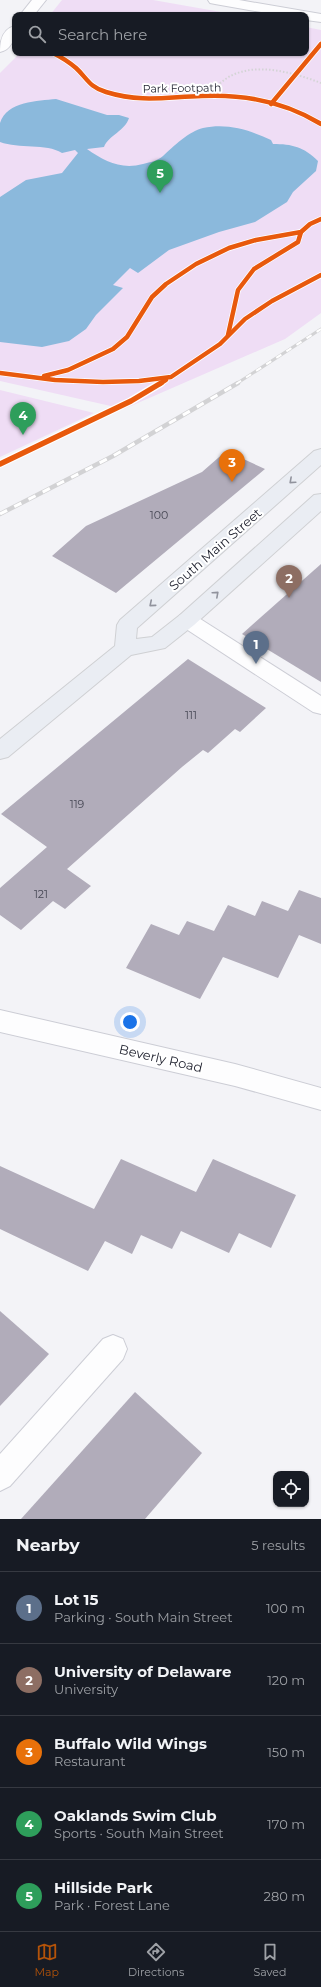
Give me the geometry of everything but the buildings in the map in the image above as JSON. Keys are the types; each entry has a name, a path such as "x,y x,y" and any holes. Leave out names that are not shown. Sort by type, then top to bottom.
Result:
{"main road":[{"name":"South Main Street","path":"125,649 127,625 321,455"},
{"path":"0,751 125,649 158,643 187,620 321,500"}],"street":[{"path":"29,12 39,0"},
{"path":"215,0 285,12"},
{"path":"309,16 321,18"},
{"path":"0,48 12,34"},
{"path":"187,620 321,706"},
{"name":"Beverly Road","path":"0,1021 235,1074 321,1099"},
{"path":"0,1476 113,1350"}],"path":[{"path":"209,96 219,82 231,74 246,71 271,70 298,72 321,83"},
{"path":"292,80 298,72"}],"shaded area":[{"path":"62,0 153,0 221,12 52,12"},
{"path":"309,28 321,30 321,313 285,339 124,409 0,381 0,73 17,56 309,56"},
{"path":"0,390 94,413 0,457"}],"water":[{"path":"56,99 107,115 119,115 129,118 124,126 109,139 104,147 87,149 106,161 120,165 135,166 154,161 161,158 192,132 203,128 221,126 238,128 255,133 271,140 273,144 303,149 318,161 316,171 293,192 287,202 255,222 219,232 169,250 138,273 130,268 113,285 123,288 96,315 86,329 69,341 42,347 0,342 0,197 26,180 62,173 78,153 75,150 62,153 48,148 0,142 0,123 9,110 16,106"}],"railway":[{"path":"236,384 321,329"},
{"path":"0,514 113,456 238,383"}],"cycle path":[{"path":"271,104 321,44"},
{"name":"Park Footpath","path":"58,56 74,66 91,85 112,94 146,100 164,100 200,96 231,96 247,98 294,110 321,124"},
{"path":"44,376 68,370 113,349 127,337 152,297 166,284 196,264 229,248 256,240 301,232 310,224 321,219"},
{"path":"228,335 238,290 254,269 298,242 301,232"},
{"path":"0,373 55,380 103,382 139,381 171,377 220,344 245,319 272,301 321,275"},
{"path":"0,464 131,401 166,380"}],"place":[{"name":"Hillside Park","path":"160,193"},
{"name":"Oaklands Swim Club","path":"23,435"},
{"name":"Buffalo Wild Wings","path":"232,482"},
{"name":"University of Delaware","path":"289,598"},
{"name":"Lot 15","path":"256,664"}]}
